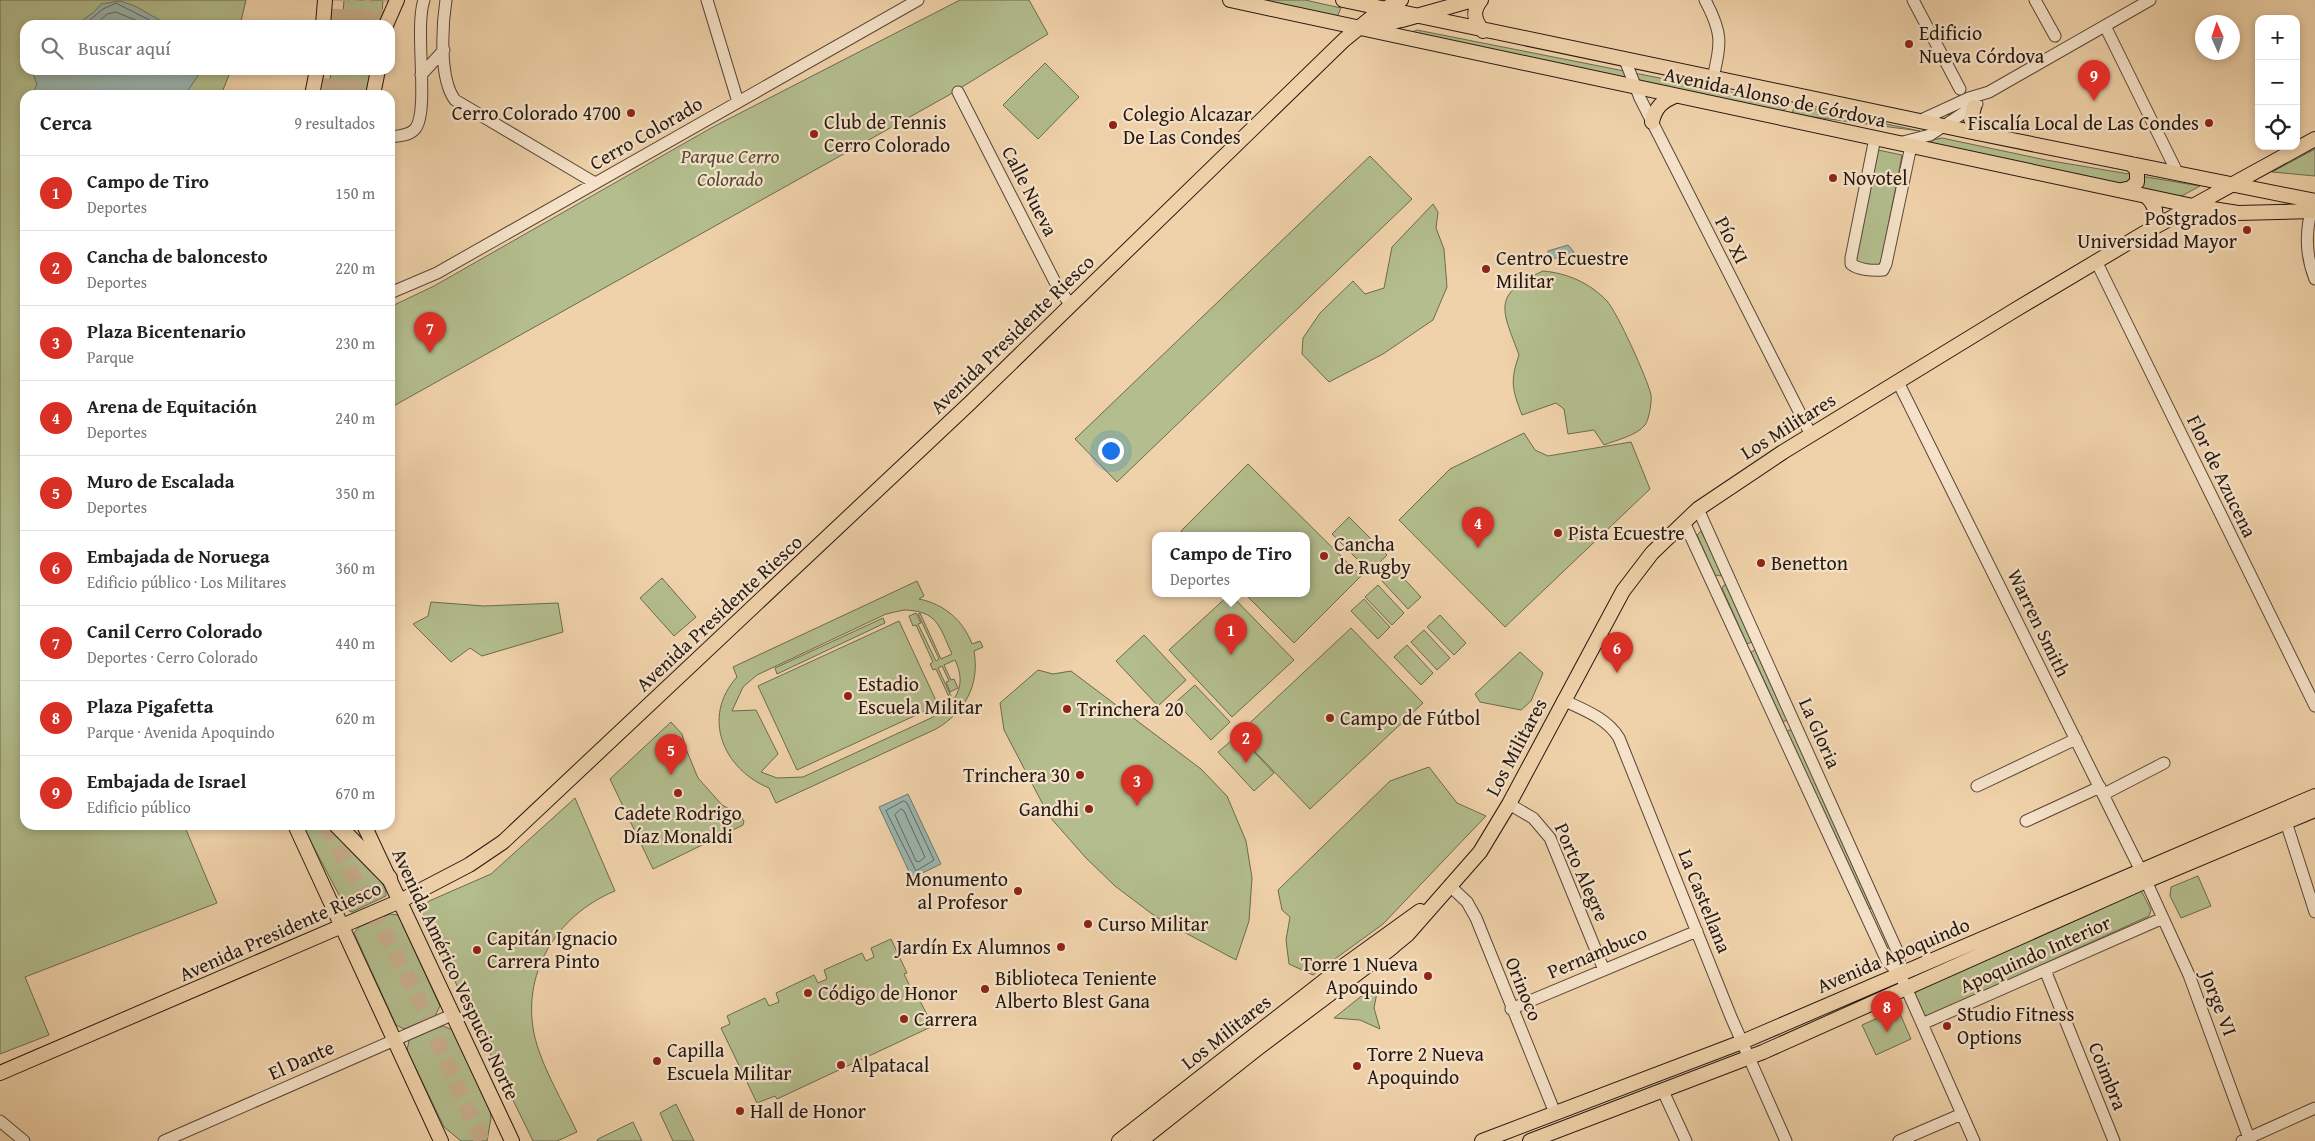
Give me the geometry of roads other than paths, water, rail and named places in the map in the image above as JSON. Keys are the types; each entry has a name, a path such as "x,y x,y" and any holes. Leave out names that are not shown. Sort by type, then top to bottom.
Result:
{"highway":[{"path":"342,830 388,878"},
{"path":"1138,1141 1259,1046 1392,946"}],"main road":[{"path":"323,20 325,0"},
{"path":"384,20 385,0"},
{"path":"387,20 397,0"},
{"name":"Avenida Alonso de Córdova","path":"1230,0 2193,206 2238,213 2314,206"},
{"name":"Avenida Alonso de Córdova","path":"1343,0 1945,127 2278,192 2314,206"},
{"name":"Avenida Presidente Riesco","path":"0,1073 400,901 469,865 515,832 1070,306 1360,27 1383,9 1401,0"},
{"path":"1360,27 1388,24 1474,0"},
{"path":"1481,0 1476,6 1475,17 1483,31"},
{"path":"313,90 316,75"},
{"path":"374,90 377,75"},
{"path":"1652,122 1657,108 1662,103 1676,96"},
{"path":"1974,107 1971,119 1977,133"},
{"name":"Los Militares","path":"1152,1141 1348,986 1408,934 1432,904 1480,852 1509,804 1623,591 1652,554 1698,509 1811,435 2096,261 2315,139"},
{"path":"2271,162 2267,177 2273,188 2278,192"},
{"path":"2122,190 2131,188 2136,182 2137,170 2131,164"},
{"path":"2146,196 2155,210 2155,222 2152,229"},
{"name":"Avenida Apoquindo","path":"1538,1140 1749,1058 1906,990 2143,875 2315,796"},
{"name":"Avenida Apoquindo","path":"1482,1141 1742,1042 1900,974 2143,875 2315,810"},
{"path":"297,830 441,1141"},
{"name":"Avenida Américo Vespucio Norte","path":"366,830 512,1141"},
{"name":"Los Militares","path":"1119,1141 1338,970 1400,924 1432,904"}],"street":[{"path":"395,136 408,134 418,124 421,74 420,24 424,0"},
{"path":"446,0 443,26 448,88 458,103 595,183"},
{"path":"707,0 738,102"},
{"name":"Cerro Colorado","path":"395,291 437,273 918,0"},
{"path":"1705,0 1718,26 1720,38 1713,78"},
{"path":"1913,0 1960,89"},
{"path":"2035,0 2055,36"},
{"path":"1919,121 1969,98 1989,92 2150,0"},
{"path":"2105,26 2178,172"},
{"path":"421,74 444,50"},
{"name":"Pío XI","path":"1625,60 1652,122 1811,435"},
{"name":"Calle Nueva","path":"958,92 1055,282 1070,306"},
{"path":"1897,143 1930,135 1945,127 1974,107 1989,92"},
{"path":"1875,138 1851,258 1851,264 1855,267 1876,271 1883,270 1886,264 1911,146"},
{"path":"2314,206 2307,248 2315,279"},
{"name":"Flor de Azucena","path":"2096,261 2315,706"},
{"name":"Warren Smith","path":"1898,382 2143,875"},
{"name":"La Gloria","path":"1698,509 1899,955 1900,974 1906,990 1974,1141"},
{"name":"La Gloria","path":"1684,522 1887,961 1900,974"},
{"path":"1714,586 1730,578"},
{"path":"1744,649 1759,642"},
{"name":"La Castellana","path":"1563,700 1601,719 1620,738 1742,1042 1786,1141"},
{"path":"1780,729 1795,723"},
{"path":"1977,786 2076,739"},
{"path":"2026,821 2102,791 2164,762"},
{"name":"Porto Alegre","path":"1509,804 1533,818 1550,838 1604,970"},
{"path":"2286,822 2315,912"},
{"name":"Jorge VI","path":"2143,875 2189,975 2247,1140"},
{"name":"Orinoco","path":"1450,886 1467,902 1476,918 1511,1009 1555,1113"},
{"path":"1866,914 1873,915 1878,910"},
{"name":"Apoquindo Interior","path":"1922,1024 2163,918"},
{"name":"Pernambuco","path":"1511,1009 1697,931"},
{"name":"Coimbra","path":"2045,970 2114,1141"},
{"name":"El Dante","path":"164,1141 454,1014"},
{"path":"1663,1091 1686,1141"},
{"path":"2247,1140 2315,1108"},
{"path":"1899,1141 1962,1114"},
{"path":"0,1122 23,1141"}],"water":[{"path":"120,1 135,6 159,20 83,20 101,4"},
{"path":"34,75 198,75 188,90 34,90 37,85"},
{"path":"1568,245 1574,252 1571,258 1555,258 1550,261 1548,259 1548,251"},
{"path":"908,794 941,864 912,878 879,807"}],"tunnel":[{"path":"338,20 339,0"},
{"path":"351,20 353,0"},
{"path":"363,20 369,0"},
{"path":"381,20 389,0"},
{"path":"330,90 332,75"},
{"path":"343,90 347,75"},
{"path":"354,90 360,75"},
{"path":"329,830 416,993 482,1141"}],"place":[{"name":"Edificio Nueva Córdova","path":"1909,44"},
{"name":"Embajada de Israel","path":"2094,101"},
{"name":"Cerro Colorado 4700","path":"631,113"},
{"name":"Fiscalía Local de Las Condes","path":"2209,123"},
{"name":"Colegio Alcazar De Las Condes","path":"1113,125"},
{"name":"Club de Tennis Cerro Colorado","path":"814,134"},
{"name":"Novotel","path":"1833,178"},
{"name":"Postgrados Universidad Mayor","path":"2247,230"},
{"name":"Centro Ecuestre Militar","path":"1486,269"},
{"name":"Canil Cerro Colorado","path":"430,353"},
{"name":"Pista Ecuestre","path":"1558,533"},
{"name":"Arena de Equitación","path":"1478,548"},
{"name":"Cancha de Rugby","path":"1324,556"},
{"name":"Benetton","path":"1761,563"},
{"name":"Campo de Tiro","path":"1231,655"},
{"name":"Embajada de Noruega","path":"1617,673"},
{"name":"Estadio Escuela Militar","path":"848,696"},
{"name":"Trinchera 20","path":"1067,709"},
{"name":"Campo de Fútbol","path":"1330,718"},
{"name":"Cancha de baloncesto","path":"1246,763"},
{"name":"Muro de Escalada","path":"671,775"},
{"name":"Trinchera 30","path":"1080,775"},
{"name":"Cadete Rodrigo Díaz Monaldi","path":"678,793"},
{"name":"Plaza Bicentenario","path":"1137,806"},
{"name":"Gandhi","path":"1089,809"},
{"name":"Monumento al Profesor","path":"1018,891"},
{"name":"Curso Militar","path":"1088,924"},
{"name":"Jardín Ex Alumnos","path":"1061,947"},
{"name":"Capitán Ignacio Carrera Pinto","path":"477,950"},
{"name":"Torre 1 Nueva Apoquindo","path":"1428,976"},
{"name":"Biblioteca Teniente Alberto Blest Gana","path":"985,989"},
{"name":"Código de Honor","path":"808,993"},
{"name":"Carrera","path":"904,1019"},
{"name":"Studio Fitness Options","path":"1947,1026"},
{"name":"Plaza Pigafetta","path":"1887,1032"},
{"name":"Capilla Escuela Militar","path":"657,1061"},
{"name":"Alpatacal","path":"841,1065"},
{"name":"Torre 2 Nueva Apoquindo","path":"1357,1066"},
{"name":"Hall de Honor","path":"740,1111"}],"park label":[{"name":"Parque Cerro Colorado","path":"730,168"}]}
